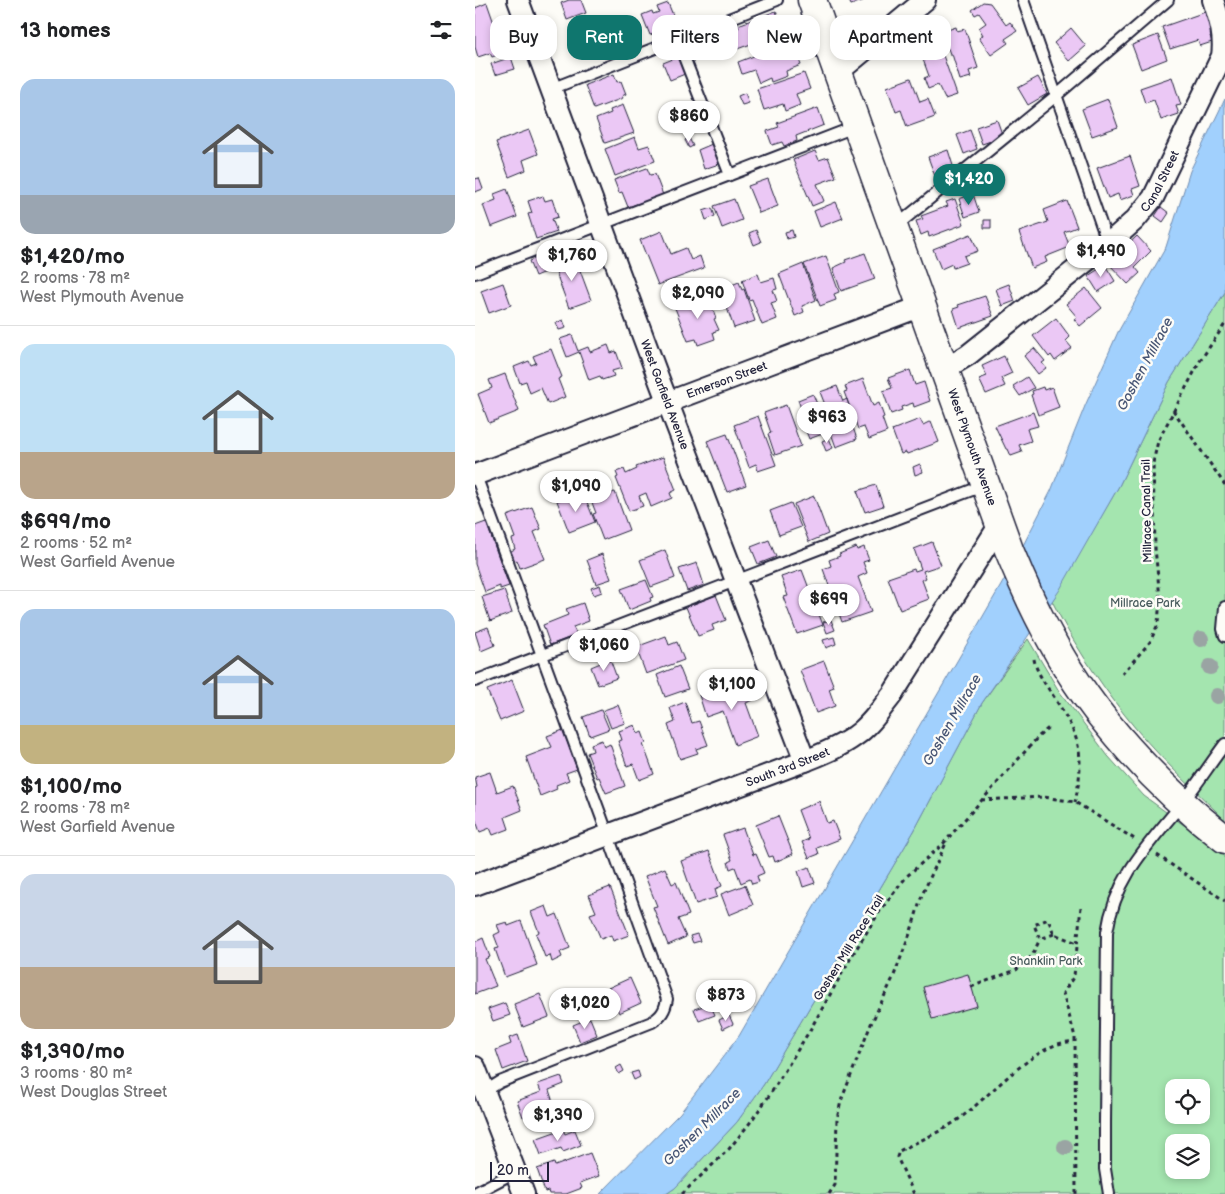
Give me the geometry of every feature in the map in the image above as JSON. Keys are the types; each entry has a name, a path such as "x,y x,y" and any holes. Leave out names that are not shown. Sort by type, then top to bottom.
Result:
{"main road":[{"name":"West Plymouth Avenue","path":"811,0 945,369 1043,649 1071,674 1100,714 1137,758 1182,804 1225,839"}],"street":[{"name":"West Garfield Avenue","path":"518,0 668,402 805,761"},
{"path":"837,73 925,0"},
{"name":"Canal Street","path":"945,369 968,355 1108,244 1135,220 1153,198 1223,56 1225,43 1213,0"},
{"name":"Emerson Street","path":"475,475 922,306"},
{"name":"South 3rd Street","path":"475,885 805,761 856,736 875,718 897,686 1000,524"},
{"path":"475,1067 480,1096 524,1194"}],"lane":[{"path":"738,15 777,0"},
{"path":"1023,0 1108,244"},
{"path":"893,228 1057,95 1168,0"},
{"path":"551,89 652,49"},
{"path":"685,60 730,175"},
{"path":"475,273 857,126"},
{"path":"475,475 665,989 667,1000 665,1009 652,1022 500,1082 480,1096"},
{"path":"475,681 986,485"},
{"path":"1225,607 1223,629 1225,636"},
{"path":"1109,1194 1105,1169 1107,932 1114,899 1122,883 1146,847 1182,804 1225,744"},
{"path":"475,1193 515,1172"}],"path":[{"name":"Millrace Canal Trail","path":"1122,674 1150,642 1158,624 1160,598 1155,548 1153,463 1158,442 1173,410 1200,362 1225,324"},
{"path":"1173,410 1225,485"},
{"path":"1043,649 1035,664 1074,732 1081,758 1080,779 1075,802"},
{"name":"Goshen Mill Race Trail","path":"682,1194 729,1149 771,1093 810,1030 853,954 880,911 907,876 942,845 1039,736 1051,726"},
{"path":"981,800 1044,797 1075,802 1146,847 1225,901"},
{"path":"829,1194 835,1185 837,1119 841,1101 871,1024 893,978 922,895 949,837"},
{"path":"1076,1194 1075,1042 1063,993 1074,976 1081,907"},
{"path":"1040,940 1034,925 1047,919 1054,934 1077,943"},
{"path":"971,987 1017,970 1031,956 1040,940 1054,934"},
{"path":"914,1194 897,1157 899,1151 959,1119 1018,1069 1055,1044 1066,1041 1075,1042"}],"green space":[{"name":"Millrace Park","path":"1225,292 1225,820 1160,756 1124,714 1085,659 1052,601 1119,486 1169,382"},
{"name":"Shanklin Park","path":"1028,639 1059,691 1108,756 1144,796 1225,855 1225,1194 666,1194 675,1188 737,1122 764,1084 914,831 982,703"}],"water":[{"name":"Goshen Millrace","path":"1225,99 1225,292 1169,382 1119,486 1059,591 982,703 914,831 764,1084 737,1122 675,1188 666,1194 600,1194 680,1113 739,1036 1014,563 1051,491 1085,406 1118,332 1166,247 1190,171"}],"building":[{"path":"569,0 581,0 586,13 567,15 567,20 561,3"},
{"path":"849,0 865,0 851,5"},
{"path":"983,2 990,3 1006,25 1010,22 1017,31 1005,39 1008,43 991,55 979,38 983,35 979,28 986,23 979,13 975,15 972,10"},
{"path":"487,3 491,15 490,53 478,57 475,47 475,8"},
{"path":"668,3 673,15 652,15 652,34 650,35 642,15 652,11 653,14 659,12 657,7"},
{"path":"776,11 778,15 765,15"},
{"path":"1208,11 1216,33 1210,36 1212,42 1200,46 1198,40 1170,49 1162,27"},
{"path":"748,21 748,45 738,49 739,28 738,25"},
{"path":"956,27 957,31 965,29 978,68 969,71 971,77 960,80 951,54 951,29"},
{"path":"1071,28 1086,46 1069,61 1054,43"},
{"path":"1158,35 1167,59 1141,69 1132,45"},
{"path":"748,58 748,60 799,60 801,65 786,71 787,76 771,82 770,78 759,83 754,70 742,74 738,62"},
{"path":"502,60 512,60 515,69 495,75 491,64"},
{"path":"670,60 679,60 685,74 670,80 663,63"},
{"path":"923,60 945,60 957,95 945,99 938,85 928,89 924,78 929,76"},
{"path":"804,73 810,89 796,94 800,105 785,111 783,104 764,110 757,89"},
{"path":"614,74 617,82 621,81 626,94 622,96 623,98 594,109 585,85"},
{"path":"1038,77 1047,94 1028,105 1018,88"},
{"path":"1172,77 1181,105 1176,106 1179,114 1161,120 1154,100 1145,103 1140,88"},
{"path":"911,78 920,102 928,99 935,117 907,127 901,110 896,112 887,87"},
{"path":"745,93 749,103 742,105 738,96"},
{"path":"1108,99 1118,127 1092,136 1082,109"},
{"path":"623,105 634,133 605,143 596,119 611,113 610,110"},
{"path":"818,108 824,125 796,136 797,141 784,146 782,142 772,145 767,131 779,127 777,123"},
{"path":"997,120 1002,134 997,139 982,144 976,127"},
{"path":"529,130 538,154 523,160 526,170 509,177 496,142"},
{"path":"970,130 977,149 964,154 957,135"},
{"path":"635,137 639,148 649,145 655,161 615,176 605,149"},
{"path":"689,138 693,146 689,148 685,140"},
{"path":"712,144 719,164 704,169 698,150"},
{"path":"948,150 955,172 936,179 928,157"},
{"path":"815,151 819,160 828,157 836,177 817,184 824,201 812,206 793,160"},
{"path":"1130,156 1140,186 1132,189 1134,195 1120,200 1118,194 1108,198 1097,168"},
{"path":"647,168 650,175 655,174 663,195 628,207 622,192 619,193 614,180"},
{"path":"479,178 483,189 475,192 475,179"},
{"path":"768,179 778,206 759,213 748,186"},
{"path":"507,189 517,217 491,227 483,205 496,200 494,194"},
{"path":"973,194 979,212 965,217 959,199"},
{"path":"543,196 545,201 552,199 558,217 552,219 557,232 536,239 528,214 532,213 528,201"},
{"path":"734,199 742,220 722,228 714,206"},
{"path":"955,199 964,224 929,237 928,232 921,235 916,221 923,219 921,216 948,206 946,202"},
{"path":"1067,201 1077,227 1064,232 1070,247 1045,257 1047,262 1032,268 1019,232 1048,222 1044,210"},
{"path":"836,202 843,218 820,227 814,211"},
{"path":"1161,207 1169,213 1163,222 1155,216"},
{"path":"712,208 715,216 706,220 703,211"},
{"path":"984,220 991,220 991,228 984,228"},
{"path":"756,230 761,242 754,245 749,233"},
{"path":"792,230 794,237 787,239 785,232"},
{"path":"662,231 671,254 686,248 691,260 700,256 704,268 658,285 640,240"},
{"path":"971,234 978,251 964,256 967,263 953,268 952,264 941,269 933,249"},
{"path":"1137,236 1151,251 1135,267 1140,273 1128,284 1108,263"},
{"path":"865,253 875,279 841,291 833,268 846,262 845,260"},
{"path":"546,254 552,269 535,276 529,261"},
{"path":"826,256 839,292 834,294 836,300 820,306 804,264"},
{"path":"575,257 591,300 569,308 553,265"},
{"path":"803,264 816,300 802,306 804,312 795,316 779,274"},
{"path":"1105,265 1115,281 1098,292 1088,276"},
{"path":"758,274 761,282 774,278 777,289 773,290 777,301 771,303 777,319 762,325 752,299 749,300 742,280"},
{"path":"739,282 742,290 744,289 755,321 734,328 727,308 724,309 720,298 727,296 724,288"},
{"path":"503,283 511,305 489,313 481,291"},
{"path":"1009,284 1015,301 1002,306 996,289"},
{"path":"1086,288 1102,308 1080,326 1074,319 1077,317 1066,304"},
{"path":"708,296 719,330 713,332 715,339 698,345 696,339 688,341 675,308"},
{"path":"985,296 993,316 959,328 953,309 959,307 958,305"},
{"path":"1056,318 1070,337 1066,341 1072,348 1055,361 1051,355 1049,357 1033,336"},
{"path":"563,320 566,328 559,330 556,323"},
{"path":"572,335 578,351 588,347 590,352 608,345 611,353 616,351 622,368 612,371 614,376 602,380 600,376 589,380 579,352 567,357 560,339"},
{"path":"1034,348 1045,361 1042,363 1046,368 1038,374 1024,356"},
{"path":"551,349 562,377 558,379 565,397 548,404 541,388 530,393 526,381 520,383 514,367 529,361 531,365 536,363 533,356"},
{"path":"1004,356 1012,373 1001,378 1005,386 986,394 979,379 987,376 982,366"},
{"path":"910,370 915,385 924,382 930,401 914,407 913,403 901,407 902,410 891,414 883,391 892,388 888,378"},
{"path":"505,374 519,411 489,423 478,394 492,388 489,380"},
{"path":"1027,377 1034,388 1020,396 1013,386"},
{"path":"863,379 873,406 879,403 887,432 869,439 864,427 858,429 844,392 847,391 845,386"},
{"path":"837,386 843,401 847,399 852,415 849,416 857,439 836,447 827,422 831,420 820,392"},
{"path":"1043,387 1044,390 1052,387 1059,407 1038,415 1031,395 1033,394 1032,391"},
{"path":"813,394 828,432 809,439 802,420 805,419 798,400"},
{"path":"786,405 801,446 775,455 768,434 771,433 764,413"},
{"path":"1033,412 1038,426 1027,429 1031,441 1019,445 1022,452 1011,456 995,426"},
{"path":"758,416 776,465 758,471 756,464 749,467 734,425"},
{"path":"920,419 923,425 931,421 939,442 907,454 906,452 901,454 892,430"},
{"path":"727,434 746,485 727,492 707,441"},
{"path":"829,438 833,448 826,451 822,441"},
{"path":"663,457 676,490 670,493 672,498 651,507 646,493 639,496 643,506 629,511 616,478 618,477 616,472 624,469 626,474 637,469 636,467"},
{"path":"920,464 923,472 915,475 913,467"},
{"path":"603,475 610,493 615,492 629,530 603,540 593,514 596,513 584,482"},
{"path":"876,485 883,506 865,512 857,491"},
{"path":"573,495 575,500 585,497 595,522 569,532 557,501"},
{"path":"814,496 828,534 809,542 794,504"},
{"path":"791,503 801,527 779,535 770,511"},
{"path":"532,507 541,529 534,532 545,559 520,568 511,551 515,549 512,539 515,538 507,516"},
{"path":"486,522 509,586 500,589 500,586 485,592 475,564 475,526"},
{"path":"769,540 776,557 758,564 751,547"},
{"path":"932,542 941,565 923,571 926,578 922,580 929,599 900,610 888,578 914,569 915,571 921,569 914,549"},
{"path":"856,547 857,550 864,547 869,560 863,562 867,573 858,577 871,612 842,622 823,569 831,566 829,560"},
{"path":"665,550 675,578 651,587 640,560"},
{"path":"602,554 611,579 596,584 587,560"},
{"path":"697,563 704,585 687,591 679,569"},
{"path":"802,570 823,625 797,634 783,597 788,596 781,577"},
{"path":"646,580 653,597 650,598 651,601 629,610 621,589"},
{"path":"600,585 602,592 594,595 591,588"},
{"path":"504,590 512,613 490,621 482,597"},
{"path":"716,595 726,620 712,625 714,630 698,636 686,607"},
{"path":"583,603 589,621 573,627 577,635 550,645 543,625 568,615 566,609"},
{"path":"831,620 835,630 827,633 823,622"},
{"path":"488,627 495,645 481,651 475,632"},
{"path":"666,636 669,645 677,642 684,660 646,674 636,647"},
{"path":"834,637 836,644 826,648 823,640"},
{"path":"610,659 617,678 598,685 591,667"},
{"path":"824,661 834,687 829,689 835,706 816,713 800,670"},
{"path":"679,666 688,689 665,697 657,675"},
{"path":"512,680 524,711 500,721 487,690"},
{"path":"747,684 753,700 746,703 758,736 735,745 723,711 706,717 699,695 723,686 725,692"},
{"path":"685,702 692,723 699,721 708,745 696,749 698,753 680,759 668,725 675,722 670,708"},
{"path":"618,705 625,723 611,728 604,710"},
{"path":"601,710 609,729 590,736 583,717"},
{"path":"635,725 638,734 642,732 646,743 643,744 654,774 639,780 633,764 627,766 618,741 622,740 619,731"},
{"path":"563,730 577,769 566,773 569,780 556,785 557,789 540,796 526,757 552,747 547,736"},
{"path":"602,740 604,747 610,744 625,786 606,793 599,777 597,778 587,753 593,751 591,744"},
{"path":"490,772 497,792 513,786 522,810 505,817 509,829 493,835 490,828 480,832 475,818 475,788 477,787 475,777"},
{"path":"819,801 827,823 833,821 840,839 817,848 819,854 809,858 802,842 809,839 798,810"},
{"path":"778,816 793,854 775,862 773,856 769,857 756,825"},
{"path":"743,828 753,855 756,854 764,873 757,876 759,882 752,884 750,879 741,883 735,867 730,869 728,862 732,860 723,835"},
{"path":"709,851 722,886 715,889 717,897 696,904 681,861"},
{"path":"809,867 815,883 803,887 798,871"},
{"path":"665,868 672,884 676,882 689,915 678,919 686,937 668,945 653,907 657,906 645,876"},
{"path":"745,885 753,905 729,915 721,894"},
{"path":"610,887 629,935 613,941 611,935 601,939 590,914 596,912 589,895"},
{"path":"546,906 550,917 557,914 570,948 560,952 562,957 552,962 550,955 545,957 536,934 539,932 531,912"},
{"path":"521,921 537,965 505,977 495,949 499,948 494,935 500,932 497,925 507,922 508,926"},
{"path":"697,934 700,941 693,943 690,936"},
{"path":"483,938 490,957 485,959 496,986 475,994 475,942"},
{"path":"968,974 977,1006 932,1019 923,987"},
{"path":"630,978 641,1003 619,1013 608,988"},
{"path":"540,994 549,1017 523,1027 514,1004"},
{"path":"598,1001 602,1011 594,1014 590,1003"},
{"path":"505,1003 510,1015 493,1021 488,1009"},
{"path":"710,1004 715,1015 699,1021 694,1009"},
{"path":"729,1015 733,1024 723,1029 719,1020"},
{"path":"590,1018 597,1035 580,1042 573,1025"},
{"path":"518,1035 527,1061 503,1070 496,1050 511,1044 509,1038"},
{"path":"621,1065 624,1071 619,1074 616,1068"},
{"path":"638,1071 640,1077 634,1080 631,1073"},
{"path":"561,1076 564,1084 549,1090 554,1105 541,1110 544,1117 535,1120 532,1113 523,1117 517,1101 541,1092 538,1084"},
{"path":"563,1129 565,1134 575,1130 581,1145 563,1152 561,1148 541,1155 535,1139"},
{"path":"590,1153 599,1176 580,1183 582,1188 566,1194 549,1194 548,1191 545,1192 537,1169 554,1163 555,1166"}]}
